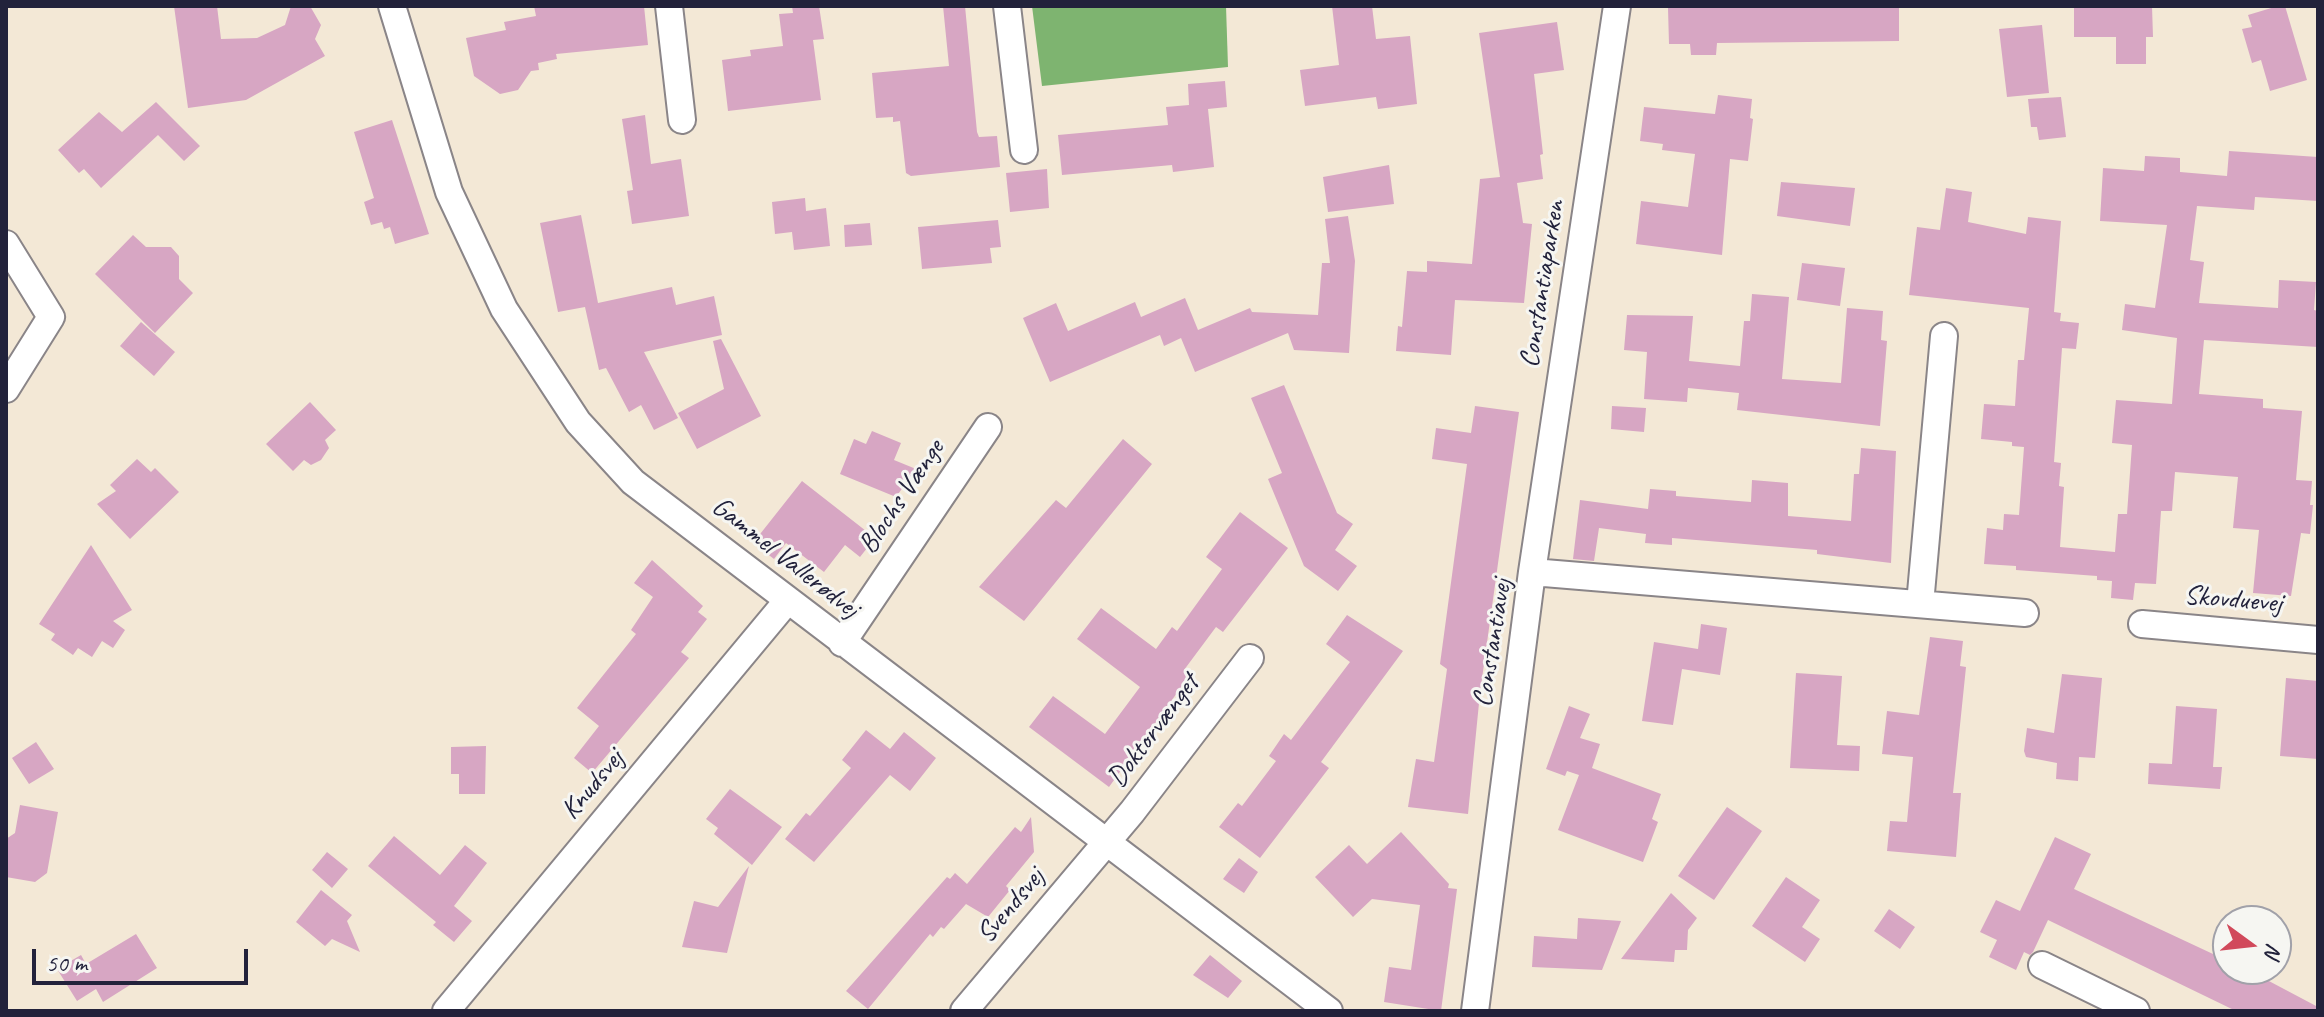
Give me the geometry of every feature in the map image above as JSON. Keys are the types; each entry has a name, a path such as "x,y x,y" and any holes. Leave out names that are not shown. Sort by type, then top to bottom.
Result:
{"street":[{"name":"Gammel Vallerødvej","path":"392,6 449,192 504,309 578,422 633,482 1329,1011"},
{"path":"669,6 682,120"},
{"path":"1007,6 1024,150"},
{"name":"Constantiaparken","path":"1532,572 1617,6"},
{"path":"6,244 51,317 6,389"},
{"path":"1920,604 1944,336"},
{"name":"Blochs Vænge","path":"842,643 988,427"},
{"name":"Constantiavej","path":"1475,1011 1532,572 2025,613"},
{"name":"Knudsvej","path":"446,1011 788,600"},
{"name":"Skovduevej","path":"2142,624 2318,640"},
{"name":"Doktorvænget","path":"1107,841 1250,658"},
{"name":"Svendsvej","path":"964,1011 1107,841"},
{"path":"2042,965 2136,1011"}],"green space":[{"path":"1032,6 1226,6 1228,67 1042,86"}],"building":[{"path":"174,6 217,6 221,39 257,38 285,25 291,6 310,6 321,25 315,39 325,56 246,100 188,108"},
{"path":"534,6 644,6 648,45 556,54 557,59 538,63 539,70 531,71 518,90 500,94 474,76 466,38 506,30 504,22 536,16"},
{"path":"792,6 819,6 824,39 813,40 821,100 728,111 722,60 751,56 750,50 783,46 779,14 793,13"},
{"path":"943,6 965,6 977,132 979,137 997,136 1000,167 911,176 906,173 900,121 893,122 893,117 876,118 872,73 949,66"},
{"path":"1332,6 1372,6 1376,39 1410,36 1417,104 1378,109 1376,97 1305,106 1300,70 1339,65"},
{"path":"1899,6 1899,41 1717,43 1716,55 1691,55 1690,44 1669,44 1668,8"},
{"path":"2074,6 2152,6 2153,37 2146,37 2146,64 2116,64 2116,37 2074,37"},
{"path":"2285,6 2307,80 2270,91 2261,60 2252,63 2242,29 2252,27 2248,15"},
{"path":"1557,22 1564,70 1534,74 1543,179 1517,183 1523,223 1532,224 1524,303 1455,300 1451,355 1396,351 1398,326 1402,327 1407,271 1427,272 1427,261 1472,264 1480,179 1500,177 1479,33"},
{"path":"2042,25 2049,93 2007,97 1999,29"},
{"path":"1225,81 1227,107 1208,109 1214,167 1173,172 1172,165 1062,175 1058,135 1168,125 1166,107 1189,105 1188,84"},
{"path":"1718,95 1752,99 1750,118 1753,119 1748,161 1730,159 1722,255 1636,244 1641,201 1688,207 1695,154 1662,150 1663,144 1640,141 1644,107 1715,114"},
{"path":"2061,97 2066,137 2039,140 2037,127 2031,127 2028,99"},
{"path":"156,102 200,146 184,161 158,135 101,188 84,169 79,173 58,150 99,112 122,132"},
{"path":"645,115 651,164 681,159 689,216 632,224 627,191 633,190 622,119"},
{"path":"392,120 429,234 395,244 390,227 384,229 382,222 371,225 364,202 374,198 354,132"},
{"path":"2229,151 2318,157 2318,201 2255,197 2254,210 2197,206 2190,260 2204,262 2199,303 2278,308 2279,280 2316,282 2314,310 2318,311 2318,347 2204,340 2199,394 2263,399 2263,408 2302,411 2296,480 2312,481 2310,505 2313,505 2310,534 2301,533 2291,596 2253,593 2259,530 2233,528 2238,477 2175,472 2172,511 2161,511 2156,584 2135,583 2133,600 2111,598 2112,581 2097,580 2097,576 2016,570 2016,566 1984,564 1987,528 2003,530 2004,514 2019,515 2024,447 2012,446 2012,442 1981,439 1984,404 2015,406 2018,360 2024,360 2029,308 1909,295 1917,227 1940,230 1946,188 1972,192 1968,222 2026,234 2028,217 2061,221 2054,312 2061,313 2060,321 2079,323 2076,349 2062,348 2054,462 2061,463 2059,486 2064,487 2060,547 2115,552 2118,514 2127,514 2132,445 2112,443 2116,400 2172,404 2177,338 2122,330 2125,304 2155,308 2167,225 2100,221 2103,168 2144,171 2145,156 2180,158 2180,172 2227,176"},
{"path":"1389,165 1394,204 1328,212 1323,177"},
{"path":"1047,169 1049,208 1010,212 1006,173"},
{"path":"1781,182 1855,188 1850,226 1777,216"},
{"path":"805,198 806,211 826,208 830,246 794,250 792,232 775,234 772,202"},
{"path":"581,215 598,303 672,287 676,305 714,296 722,335 644,352 678,418 654,430 641,405 629,412 606,368 599,370 585,307 558,312 540,223"},
{"path":"1348,216 1355,261 1349,353 1294,350 1288,333 1195,372 1181,338 1164,346 1160,335 1050,382 1023,318 1056,303 1068,331 1135,302 1141,317 1185,298 1198,330 1250,308 1252,312 1318,315 1322,263 1330,263 1325,219"},
{"path":"998,220 1001,247 990,248 992,263 922,269 918,227"},
{"path":"870,223 872,245 845,247 844,225"},
{"path":"133,235 146,247 171,247 179,256 179,279 193,293 155,333 95,274"},
{"path":"1802,263 1845,268 1840,306 1797,300"},
{"path":"1752,294 1789,297 1782,379 1841,383 1847,308 1883,311 1881,340 1887,341 1880,426 1737,410 1739,393 1688,388 1687,402 1644,399 1647,352 1624,350 1627,315 1693,316 1689,361 1740,366 1744,321 1750,321"},
{"path":"141,322 175,352 154,376 120,346"},
{"path":"721,339 761,416 697,449 678,413 724,389 713,341"},
{"path":"1284,385 1337,513 1353,524 1335,550 1357,566 1338,591 1304,566 1268,479 1282,473 1251,398"},
{"path":"310,402 336,430 325,440 329,448 321,460 311,465 304,460 293,471 266,444"},
{"path":"1475,406 1519,412 1480,693 1468,814 1408,807 1416,759 1434,762 1447,669 1440,664 1467,464 1432,459 1436,428 1471,433"},
{"path":"1612,406 1646,408 1644,432 1611,429"},
{"path":"872,431 901,443 894,460 916,469 896,497 840,474 854,439 866,444"},
{"path":"1123,439 1152,464 1024,621 979,587 1056,500 1066,508"},
{"path":"1861,448 1896,451 1891,563 1817,554 1817,550 1672,538 1672,545 1645,543 1646,534 1599,528 1594,561 1573,559 1580,500 1648,509 1650,489 1676,491 1676,496 1751,502 1752,480 1788,483 1788,516 1851,521 1854,474 1859,474"},
{"path":"137,459 151,472 155,468 179,492 130,539 97,504 116,491 110,485"},
{"path":"802,481 875,538 860,557 845,545 824,572 786,543 774,559 753,543"},
{"path":"1240,512 1288,548 1223,632 1216,627 1184,670 1190,675 1109,787 1029,727 1053,696 1105,734 1140,687 1077,639 1101,608 1156,649 1172,627 1177,631 1222,569 1206,557"},
{"path":"91,545 132,610 113,621 125,630 113,648 102,641 92,657 78,648 73,655 51,640 55,634 39,624"},
{"path":"652,560 703,606 698,612 707,619 681,652 689,658 592,773 574,758 599,726 577,708 636,634 631,630 653,597 634,583"},
{"path":"1347,615 1403,651 1321,762 1329,768 1260,858 1219,827 1238,803 1242,806 1276,761 1269,756 1284,734 1291,740 1350,662 1326,644"},
{"path":"1701,624 1727,628 1720,675 1682,669 1673,725 1642,721 1654,642 1698,649"},
{"path":"1930,637 1963,641 1960,666 1966,667 1953,793 1961,793 1956,857 1887,851 1890,821 1907,822 1913,757 1882,754 1887,711 1919,715"},
{"path":"1796,673 1842,676 1837,745 1860,746 1859,771 1790,768"},
{"path":"2062,674 2102,678 2095,758 2079,757 2078,781 2056,779 2057,763 2026,757 2024,751 2027,728 2054,733"},
{"path":"2286,678 2318,681 2318,759 2280,756"},
{"path":"1569,706 1590,714 1580,738 1600,744 1592,768 1661,794 1652,819 1658,822 1643,862 1558,830 1579,775 1567,771 1565,776 1546,769"},
{"path":"2176,706 2217,709 2213,767 2222,767 2220,789 2148,784 2149,763 2172,764"},
{"path":"866,730 890,749 904,732 936,758 910,791 890,775 814,862 785,839 806,813 810,816 851,768 842,760"},
{"path":"36,742 54,769 29,784 12,758"},
{"path":"486,746 485,794 459,794 459,774 451,774 451,747"},
{"path":"730,789 782,827 752,865 714,834 718,828 706,819"},
{"path":"20,805 58,812 47,873 35,882 6,877 6,839 15,833"},
{"path":"1727,807 1762,831 1714,900 1678,876"},
{"path":"1031,817 1034,852 1006,886 1010,890 988,917 966,904 944,929 941,927 933,937 930,934 868,1009 846,991 947,877 950,879 955,873 967,884 1015,827 1021,832"},
{"path":"1401,832 1449,884 1448,888 1457,889 1441,1011 1384,1002 1389,967 1411,970 1420,905 1372,899 1353,917 1315,877 1349,845 1367,864"},
{"path":"394,836 440,875 465,845 487,863 454,906 472,921 454,942 433,925 436,922 368,866"},
{"path":"2055,837 2091,854 2074,889 2212,954 2212,985 2276,985 2318,1007 2318,1011 2236,1011 2048,920 2033,952 2030,955 2024,952 2016,970 1989,957 1997,940 1980,932 1996,900 2020,911"},
{"path":"327,852 348,869 332,888 312,870"},
{"path":"1239,858 1258,872 1244,893 1223,879"},
{"path":"749,866 727,953 682,947 694,901 718,907"},
{"path":"1786,877 1820,900 1802,927 1820,939 1805,962 1752,926"},
{"path":"321,890 352,915 347,921 360,952 332,939 325,946 296,922"},
{"path":"1671,893 1697,918 1688,930 1687,950 1675,950 1674,962 1621,959"},
{"path":"1889,909 1915,927 1900,949 1874,931"},
{"path":"1578,918 1621,921 1602,970 1532,967 1534,936 1577,939"},
{"path":"136,934 157,968 103,1002 96,989 77,1001 57,969 81,955 86,964"},
{"path":"1210,955 1242,981 1228,998 1193,975"}]}
